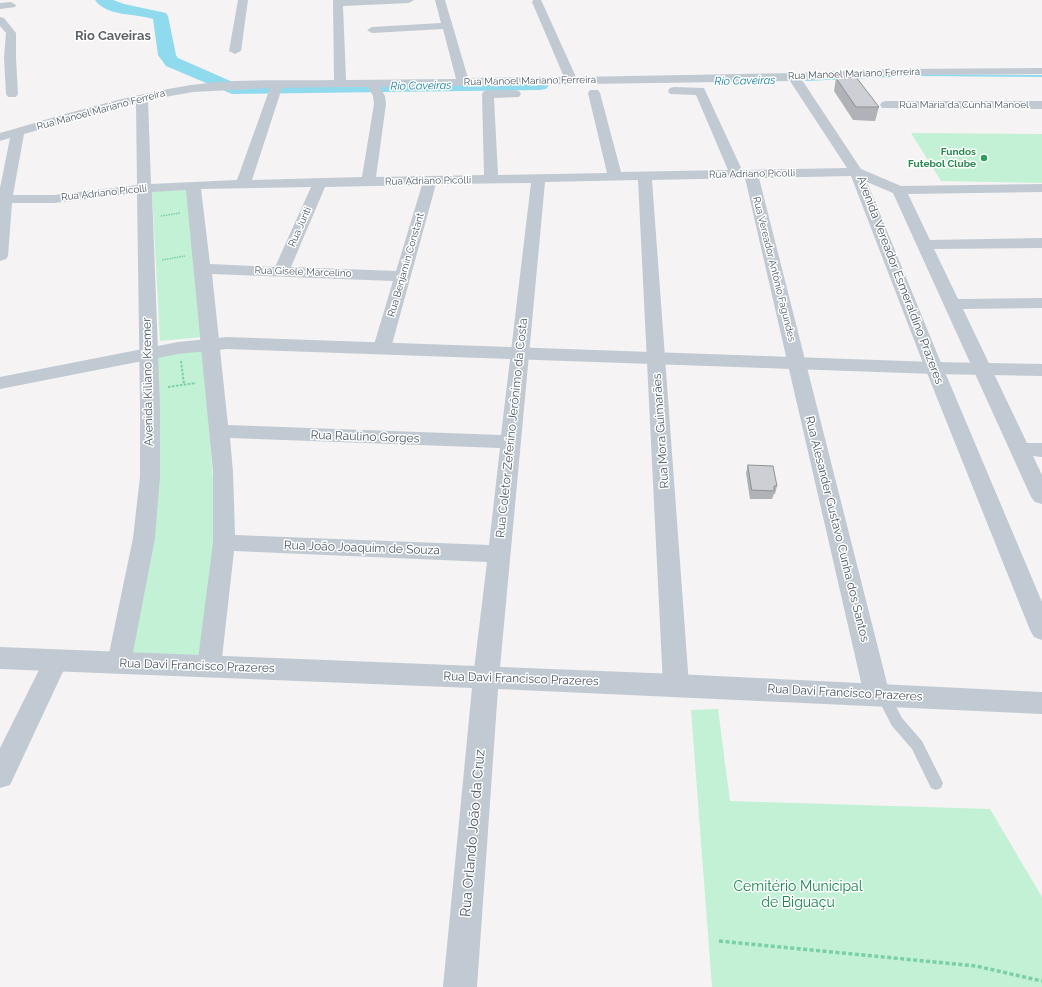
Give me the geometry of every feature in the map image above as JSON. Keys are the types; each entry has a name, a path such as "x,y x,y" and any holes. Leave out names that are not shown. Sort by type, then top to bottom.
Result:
{"street":[{"path":"235,51 243,0"},
{"path":"340,84 338,1 409,0"},
{"path":"440,0 463,82"},
{"path":"537,2 572,80"},
{"path":"0,6 11,5"},
{"path":"0,20 11,33 5,59 12,94"},
{"path":"372,30 447,26"},
{"name":"Rua Manoel Mariano Ferreira","path":"0,137 142,97 200,87 235,85 276,88 340,84 374,86 463,82 794,77 907,72 1042,71"},
{"path":"794,77 856,172"},
{"path":"368,182 380,104 380,100 374,86"},
{"path":"243,184 276,88"},
{"name":"Rua Vereador Antônio Fagundes","path":"662,92 700,91 744,174 797,363"},
{"path":"594,92 615,177"},
{"path":"579,93 609,92"},
{"path":"491,180 488,94 526,94"},
{"name":"Avenida Kiliano Kremer","path":"118,663 144,538 150,477 142,97"},
{"name":"Rua Maria da Cunha Manoel","path":"886,105 1042,105"},
{"path":"0,256 2,199 18,133"},
{"name":"Rua Adriano Picolli","path":"2,199 54,199 144,188 193,185 856,172"},
{"name":"Avenida Vereador Esmeraldino Prazeres","path":"856,172 899,190"},
{"name":"Avenida Vereador Esmeraldino Prazeres","path":"856,172 934,368 1042,630"},
{"name":"Rua Mora Guimarães","path":"645,176 676,685"},
{"name":"Rua Coletor Zeferino Jerônimo da Costa","path":"486,678 538,178"},
{"name":"Rua Benjamin Constant","path":"382,348 430,181"},
{"name":"Rua Juriti","path":"281,271 320,183"},
{"path":"193,185 215,380 223,472 224,543 209,667"},
{"path":"1042,188 899,190 1042,497"},
{"path":"924,245 1042,243"},
{"name":"Rua Gisele Marcelino","path":"203,269 403,276"},
{"path":"951,304 1042,303"},
{"path":"0,383 148,353 211,344 382,348 934,368 1042,370"},
{"name":"Rua Alesander Gustavo Cunha dos Santos","path":"797,363 880,695"},
{"name":"Rua Raulino Gorges","path":"220,431 511,442"},
{"path":"1020,450 1042,450"},
{"name":"Rua João Joaquim de Souza","path":"224,543 499,554"},
{"name":"Rua Davi Francisco Prazeres","path":"0,658 676,685 1042,703"},
{"path":"0,776 56,661"},
{"name":"Rua Orlando João da Cruz","path":"460,987 486,678"}],"lane":[{"path":"880,695 897,722 917,745 936,784"}],"path":[{"path":"144,222 170,214 196,214"},
{"path":"146,258 159,260 174,259 189,255 201,249"},
{"path":"178,348 184,384"},
{"path":"149,390 215,380"},
{"path":"719,941 976,966 1042,981"}],"green space":[{"name":"Fundos Futebol Clube","path":"911,133 1042,134 1042,183 941,181"},
{"path":"187,189 203,337 160,341 152,190"},
{"path":"203,349 215,525 200,659 129,658 155,358"},
{"name":"Cemitério Municipal de Biguaçu","path":"718,709 730,801 990,809 1042,897 1042,987 712,987 691,710"}],"building":[{"path":"856,77 879,107 856,107 836,78"},
{"path":"748,465 773,466 777,486 774,486 774,491 752,490"}],"waterway":[{"name":"Rio Caveiras","path":"103,0 123,9 160,16 167,55 172,62 232,89 540,85"},
{"name":"Rio Caveiras","path":"806,80 914,75 1042,76"}],"place":[{"name":"Fundos Futebol Clube","path":"984,158"}],"district":[{"name":"Rio Caveiras","path":"113,36"}]}
